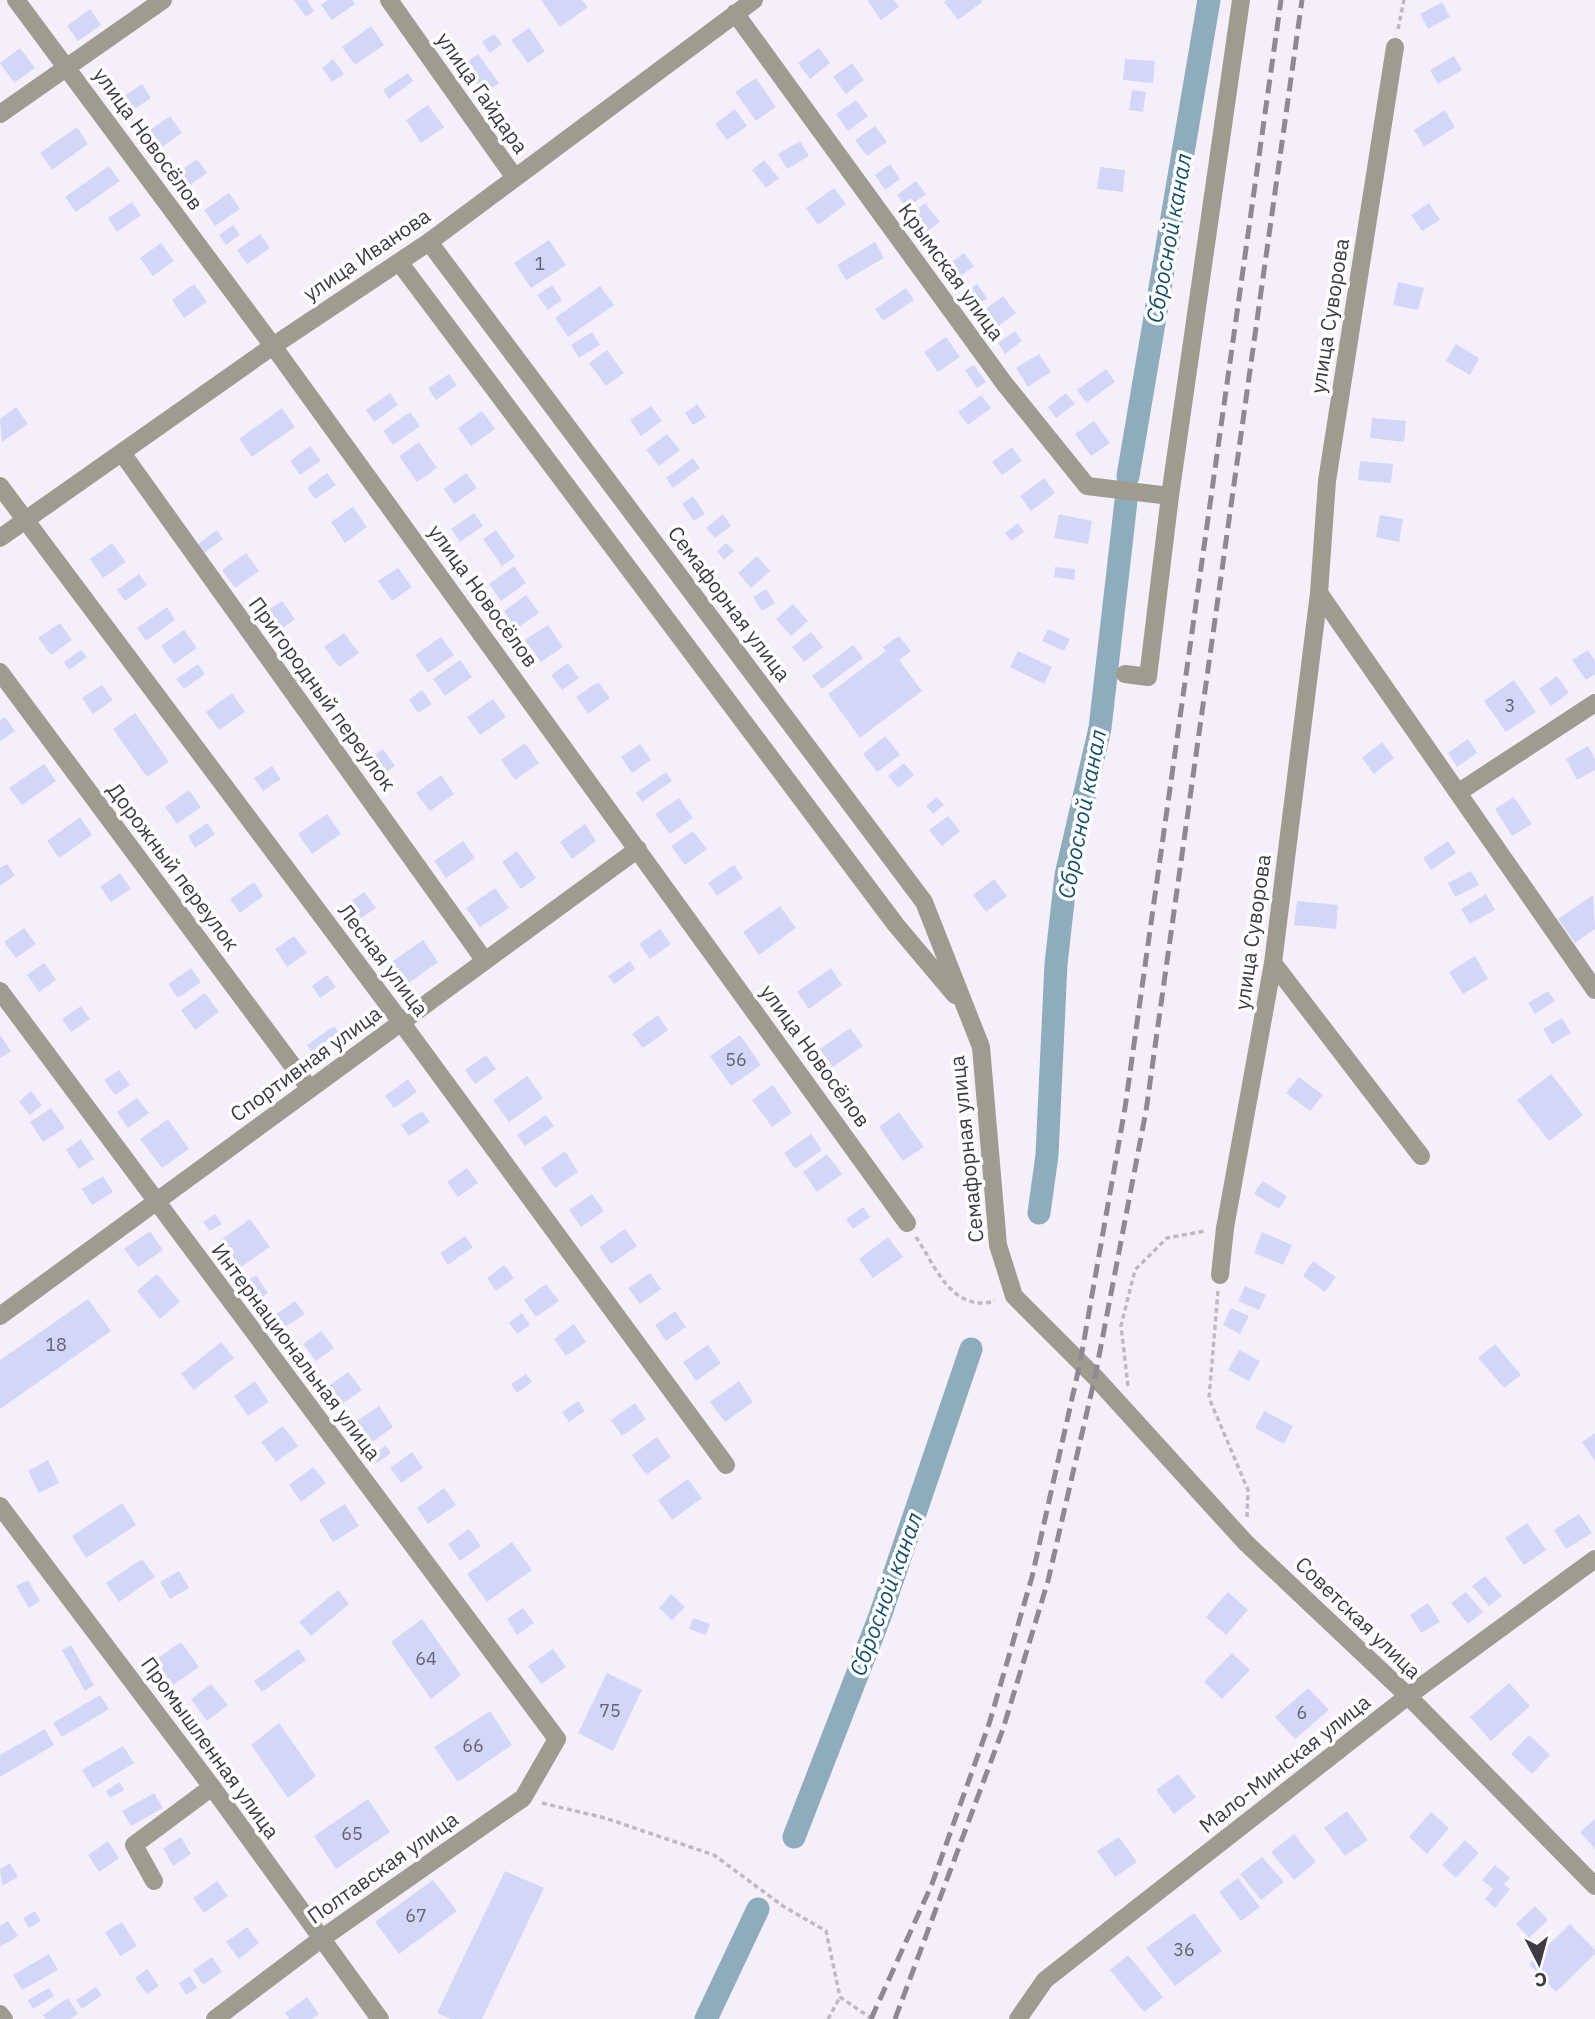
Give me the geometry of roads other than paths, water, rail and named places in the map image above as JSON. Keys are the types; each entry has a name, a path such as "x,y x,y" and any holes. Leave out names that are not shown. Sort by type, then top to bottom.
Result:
{"street":[{"name":"улица Новосёлов","path":"16,0 272,346 907,1223"},
{"path":"0,114 163,0"},
{"name":"улица Гайдара","path":"388,0 515,178"},
{"name":"улица Иванова","path":"0,538 272,346 429,242 754,0"},
{"path":"1125,674 1148,677 1170,496 1241,0"},
{"name":"Крымская улица","path":"735,13 1004,383 1087,486 1170,496"},
{"name":"улица Суворова","path":"1220,1275 1225,1228 1273,963 1319,593 1327,481 1395,47"},
{"name":"Семафорная улица","path":"429,242 924,902 981,1047 998,1245 1014,1296 1095,1377"},
{"name":"Семафорная улица","path":"399,262 895,925 966,1008"},
{"name":"Пригородный переулок","path":"122,453 485,961"},
{"name":"Лесная улица","path":"0,485 401,1022 726,1465"},
{"path":"1319,593 1595,990"},
{"name":"Дорожный переулок","path":"0,672 310,1089"},
{"path":"1459,792 1595,703"},
{"name":"Спортивная улица","path":"0,1314 638,849"},
{"path":"895,925 919,931 925,923 924,902"},
{"path":"1273,963 1421,1156"},
{"name":"Интернациональная улица","path":"0,991 556,1739"},
{"name":"Советская улица","path":"1095,1377 1245,1542 1408,1696 1595,1886"},
{"name":"Промышленная улица","path":"0,1506 212,1787 380,2019"},
{"name":"Мало-Минская улица","path":"1018,2019 1045,1980 1408,1696 1595,1559"},
{"name":"Полтавская улица","path":"215,2019 321,1939 523,1798 556,1739"},
{"path":"154,1881 134,1844 212,1787"},
{"path":"0,2014 4,2019"}],"waterway":[{"name":"Сбросной канал","path":"1128,476 1209,0"},
{"name":"Сбросной канал","path":"1039,1213 1047,1155 1056,964 1066,875 1100,728 1126,501"},
{"name":"Сбросной канал","path":"794,1837 880,1616 971,1349"},
{"name":"Сбросной канал","path":"706,2019 758,1909"}],"railway":[{"path":"871,2019 932,1884 989,1724 1032,1577 1080,1363 1125,1108 1281,0"},
{"path":"895,2019 1003,1729 1048,1581 1095,1377 1146,1111 1302,0"}]}
